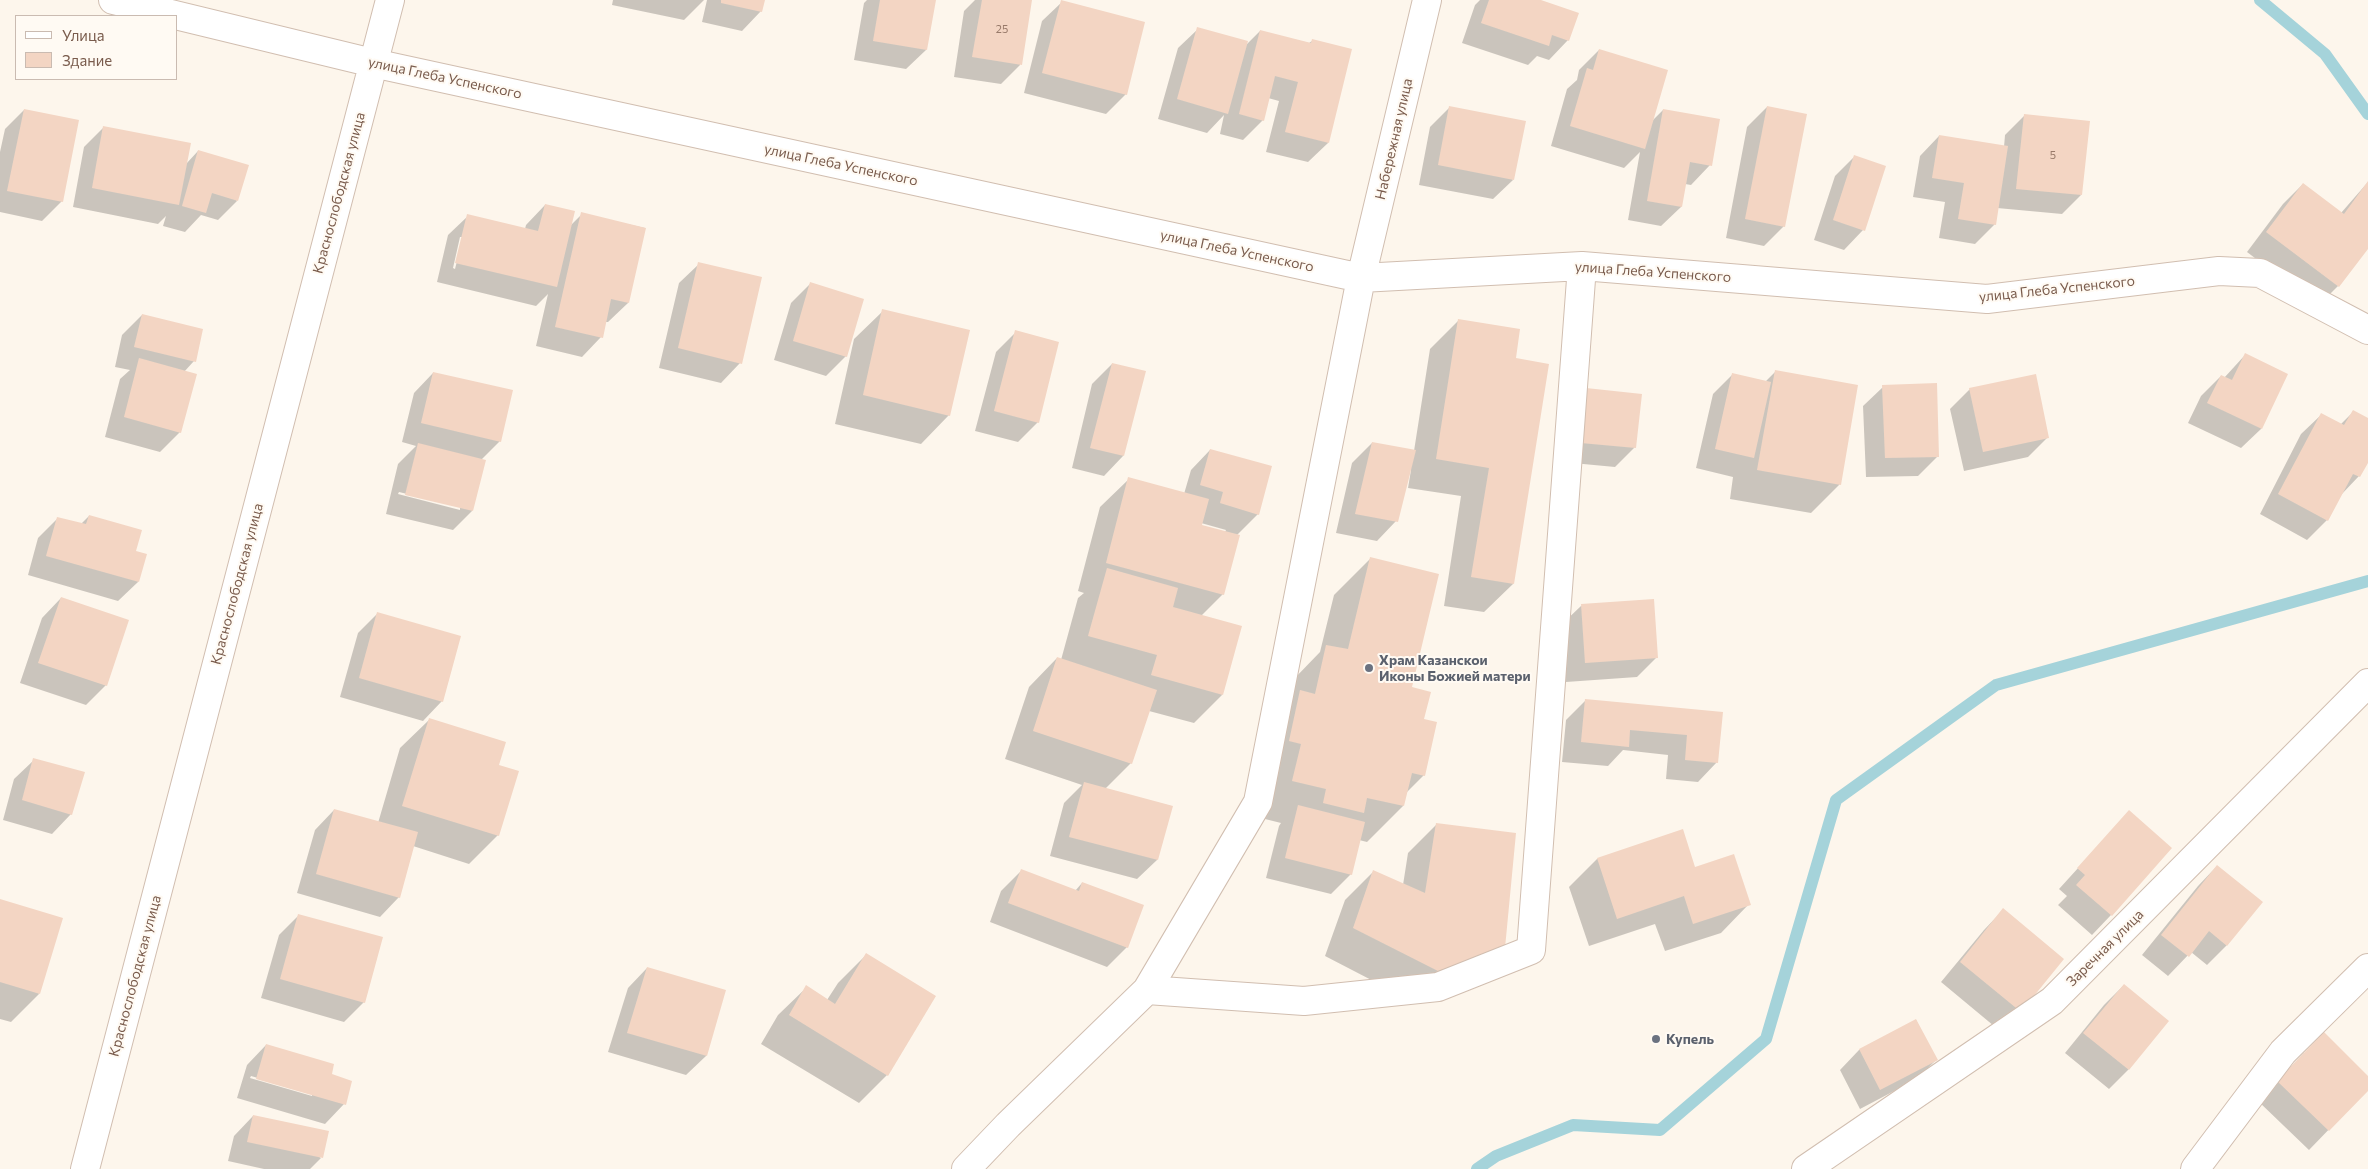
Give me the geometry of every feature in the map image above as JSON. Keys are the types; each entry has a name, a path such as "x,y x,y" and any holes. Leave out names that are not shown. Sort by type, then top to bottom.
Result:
{"street":[{"name":"улица Глеба Успенского","path":"113,0 175,15"},
{"name":"Краснослободская улица","path":"85,1169 390,0"},
{"name":"Набережная улица","path":"966,1169 1008,1125 1147,990 1258,802 1361,278 1427,0"},
{"name":"улица Глеба Успенского","path":"178,16 373,63 1361,278 1582,266 1987,299 2219,271 2260,273 2368,330"},
{"path":"1147,990 1304,1001 1438,987 1531,950 1582,266"},
{"name":"Заречная улица","path":"1806,1169 2052,1001 2368,683"},
{"path":"2195,1169 2282,1052 2368,968"}],"building":[{"path":"721,0 765,0 762,12 721,3"},
{"path":"880,0 936,0 927,50 873,41"},
{"path":"982,0 1032,0 1022,65 972,57"},
{"path":"1061,0 1145,22 1127,95 1042,73"},
{"path":"1489,0 1541,0 1579,13 1569,41 1552,35 1549,46 1481,23"},
{"path":"1197,27 1248,41 1228,114 1177,99"},
{"path":"1260,30 1311,43 1312,39 1352,49 1329,143 1285,132 1298,82 1275,76 1264,121 1239,114"},
{"path":"1599,49 1668,70 1645,149 1570,126 1587,68 1593,70"},
{"path":"1449,106 1526,121 1514,180 1438,165"},
{"path":"1767,106 1807,114 1785,227 1745,219"},
{"path":"24,109 79,120 63,202 7,191"},
{"path":"1663,109 1720,119 1712,166 1690,162 1682,207 1647,201"},
{"path":"2024,114 2090,121 2082,195 2016,189"},
{"path":"103,126 191,143 179,205 92,188"},
{"path":"1939,135 2008,146 1996,225 1958,219 1964,183 1932,178"},
{"path":"198,150 249,165 238,201 212,193 206,213 182,206"},
{"path":"1854,155 1886,166 1865,231 1833,220"},
{"path":"2368,181 2368,249 2339,287 2266,232 2303,183 2344,214"},
{"path":"545,204 575,211 557,287 455,263 467,214 538,231"},
{"path":"581,212 646,228 629,303 611,299 603,338 555,327"},
{"path":"698,262 762,277 742,364 678,348"},
{"path":"810,282 864,299 847,357 793,341"},
{"path":"882,309 970,330 950,416 863,395"},
{"path":"142,314 203,329 196,362 134,347"},
{"path":"1458,319 1520,329 1516,358 1549,364 1514,584 1471,577 1489,468 1436,459"},
{"path":"1015,330 1059,342 1039,423 994,411"},
{"path":"2245,353 2288,374 2262,429 2207,403 2221,375 2232,380"},
{"path":"139,358 197,374 181,433 124,417"},
{"path":"1112,363 1146,371 1124,456 1090,448"},
{"path":"1775,370 1858,385 1841,485 1757,470"},
{"path":"433,372 513,390 501,442 421,423"},
{"path":"1732,373 1771,382 1754,458 1715,449"},
{"path":"2036,374 2049,438 1983,452 1969,388"},
{"path":"1937,383 1939,457 1885,458 1882,385"},
{"path":"1586,388 1642,394 1636,448 1581,443"},
{"path":"2353,410 2368,418 2368,463 2360,477 2353,474 2328,521 2278,494 2321,413 2344,425"},
{"path":"1372,442 1416,450 1398,522 1355,514"},
{"path":"418,443 486,460 473,511 405,495"},
{"path":"1210,449 1272,466 1259,515 1220,503 1223,492 1200,485"},
{"path":"1128,477 1209,499 1202,525 1240,535 1224,595 1106,563"},
{"path":"89,515 142,530 136,551 147,554 139,582 46,556 57,517 86,524"},
{"name":"Храм Казанскои Иконы Божией матери","path":"1370,557 1439,574 1412,687 1431,692 1424,719 1437,722 1425,776 1412,773 1404,806 1367,798 1364,813 1323,803 1326,789 1292,781 1301,744 1289,741 1300,690 1315,694 1326,645 1348,649"},
{"path":"1107,568 1178,588 1173,607 1242,626 1223,695 1151,675 1157,655 1088,636"},
{"path":"61,597 129,620 107,686 38,663"},
{"path":"1654,599 1658,658 1585,663 1581,604"},
{"path":"377,612 461,636 443,702 359,678"},
{"path":"1057,657 1157,690 1132,764 1033,731"},
{"path":"1585,699 1723,712 1718,763 1685,760 1687,735 1630,730 1629,747 1581,742"},
{"path":"429,718 506,742 499,765 519,771 499,836 402,806"},
{"path":"33,758 85,772 72,815 22,800"},
{"path":"1084,782 1173,806 1158,860 1069,837"},
{"path":"1298,805 1365,822 1352,875 1285,858"},
{"path":"334,809 418,832 400,898 316,874"},
{"path":"2129,810 2172,848 2112,916 2076,885 2085,875 2077,868"},
{"path":"1436,823 1516,833 1505,948 1438,971 1353,928 1373,870 1425,893"},
{"path":"1683,829 1695,867 1734,854 1751,905 1693,924 1684,896 1617,919 1597,858"},
{"path":"2217,865 2263,902 2227,946 2209,931 2189,957 2161,935"},
{"path":"1021,869 1079,891 1082,882 1144,905 1128,948 1008,903"},
{"path":"0,899 63,918 40,994 0,982"},
{"path":"2003,908 2064,959 2021,1012 1960,962"},
{"path":"298,914 383,937 365,1003 280,979"},
{"path":"866,953 936,996 888,1076 789,1015 806,985 835,1004"},
{"path":"647,967 726,990 707,1056 627,1033"},
{"path":"2124,984 2169,1021 2129,1070 2083,1033"},
{"path":"1916,1019 1938,1060 1880,1090 1859,1049"},
{"path":"2324,1032 2368,1076 2368,1091 2329,1131 2277,1081"},
{"path":"266,1044 334,1064 332,1074 352,1081 346,1105 256,1079"},
{"path":"253,1115 329,1131 323,1158 247,1142"}],"waterway":[{"path":"2260,0 2325,54 2368,114"},
{"path":"1477,1169 1496,1156 1573,1125 1660,1130 1766,1039 1836,800 1996,685 2368,581"}],"place":[{"name":"Храм Казанскои Иконы Божией матери","path":"1369,668"},
{"name":"Купель","path":"1656,1039"}]}
